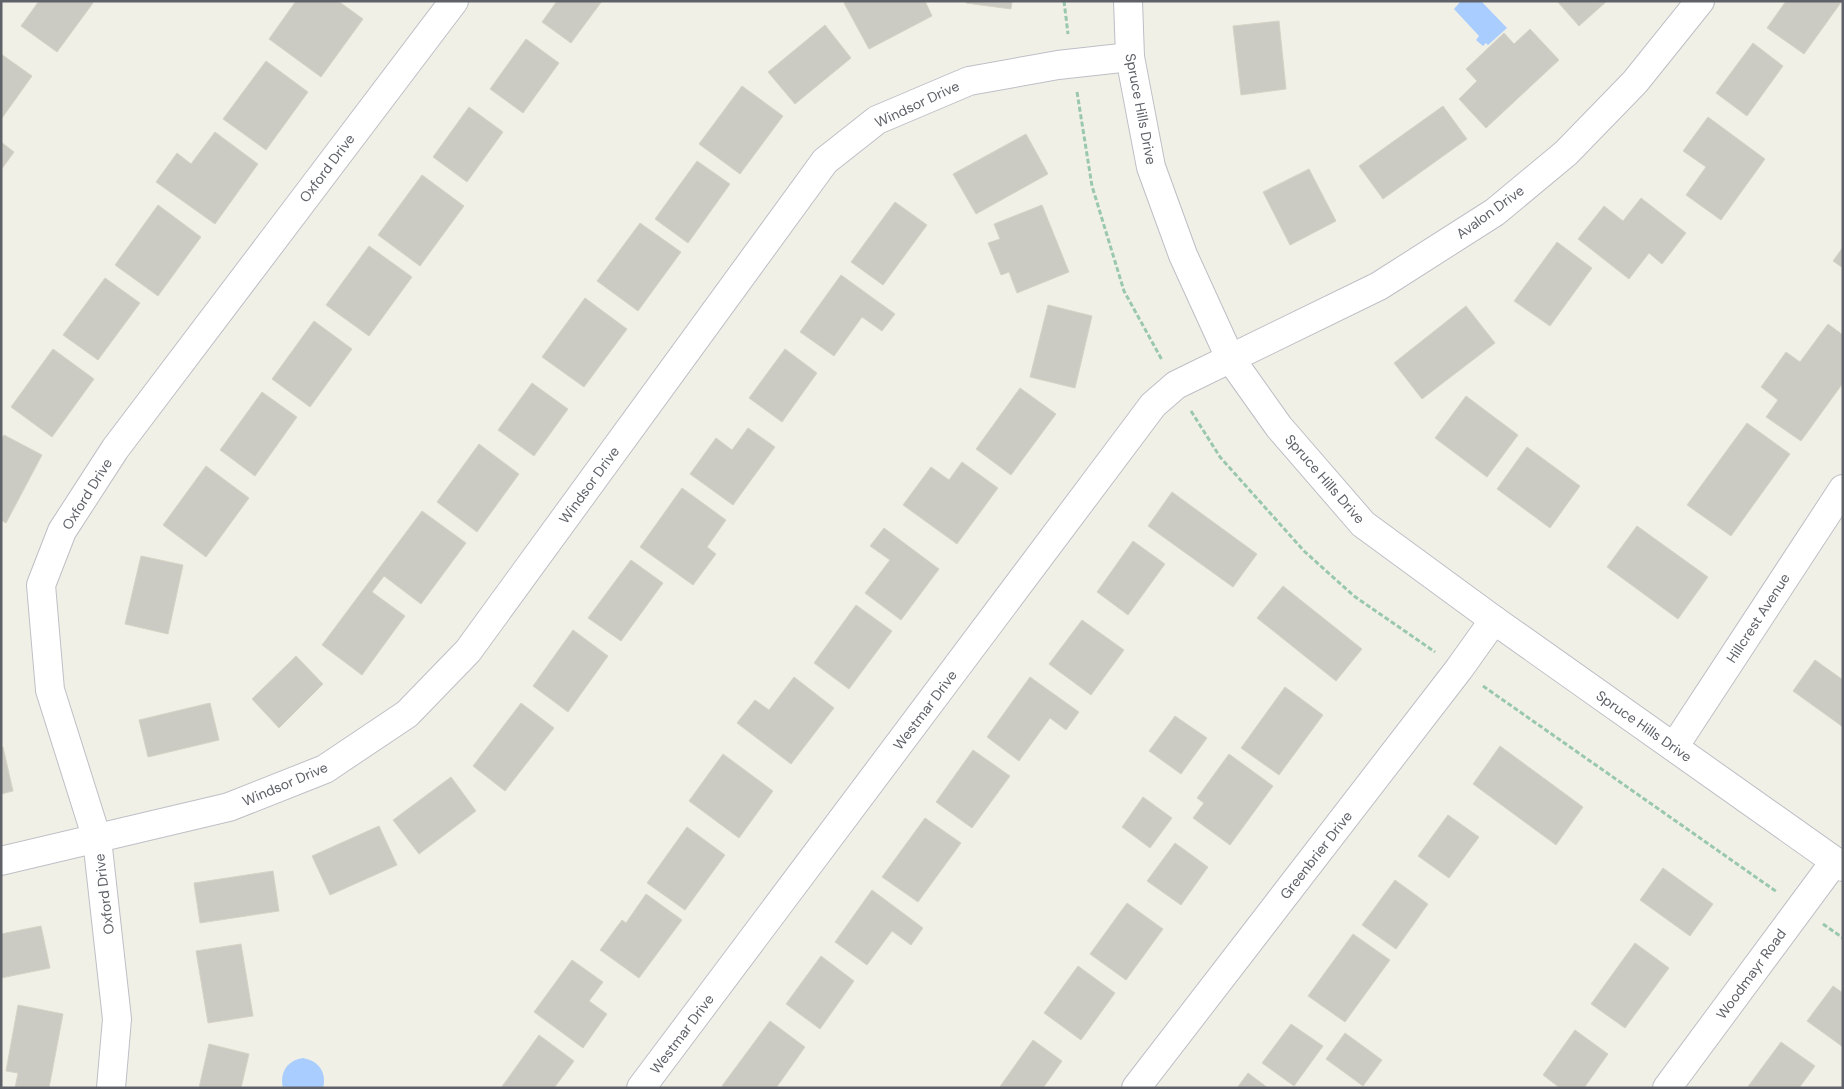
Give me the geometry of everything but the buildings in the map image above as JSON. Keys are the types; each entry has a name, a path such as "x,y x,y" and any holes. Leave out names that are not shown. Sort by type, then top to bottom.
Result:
{"street":[{"name":"Oxford Drive","path":"111,1088 117,1019 97,839 50,690 41,584 62,531 115,449 454,1"},
{"name":"Spruce Hills Drive","path":"1128,1 1130,57 1151,167 1183,255 1230,358 1279,427 1363,524 1494,620 1839,864"},
{"name":"Avalon Drive","path":"1230,358 1379,286 1495,212 1566,154 1635,82 1700,1"},
{"name":"Windsor Drive","path":"1,861 229,807 324,769 407,714 468,651 825,161 877,120 969,81 1058,65 1130,57"},
{"name":"Westmar Drive","path":"641,1088 1153,405 1176,385 1230,358"},
{"name":"Hillcrest Avenue","path":"1674,747 1843,489"},
{"name":"Greenbrier Drive","path":"1136,1088 1453,677 1494,620"},
{"name":"Woodmayr Road","path":"1667,1088 1839,864"}],"water":[{"path":"1461,1 1481,1 1507,28 1488,45 1486,43 1483,46 1476,40 1479,36 1454,9"},
{"path":"303,1058 309,1059 323,1072 323,1088 283,1088 282,1077 286,1068 293,1061"}]}
